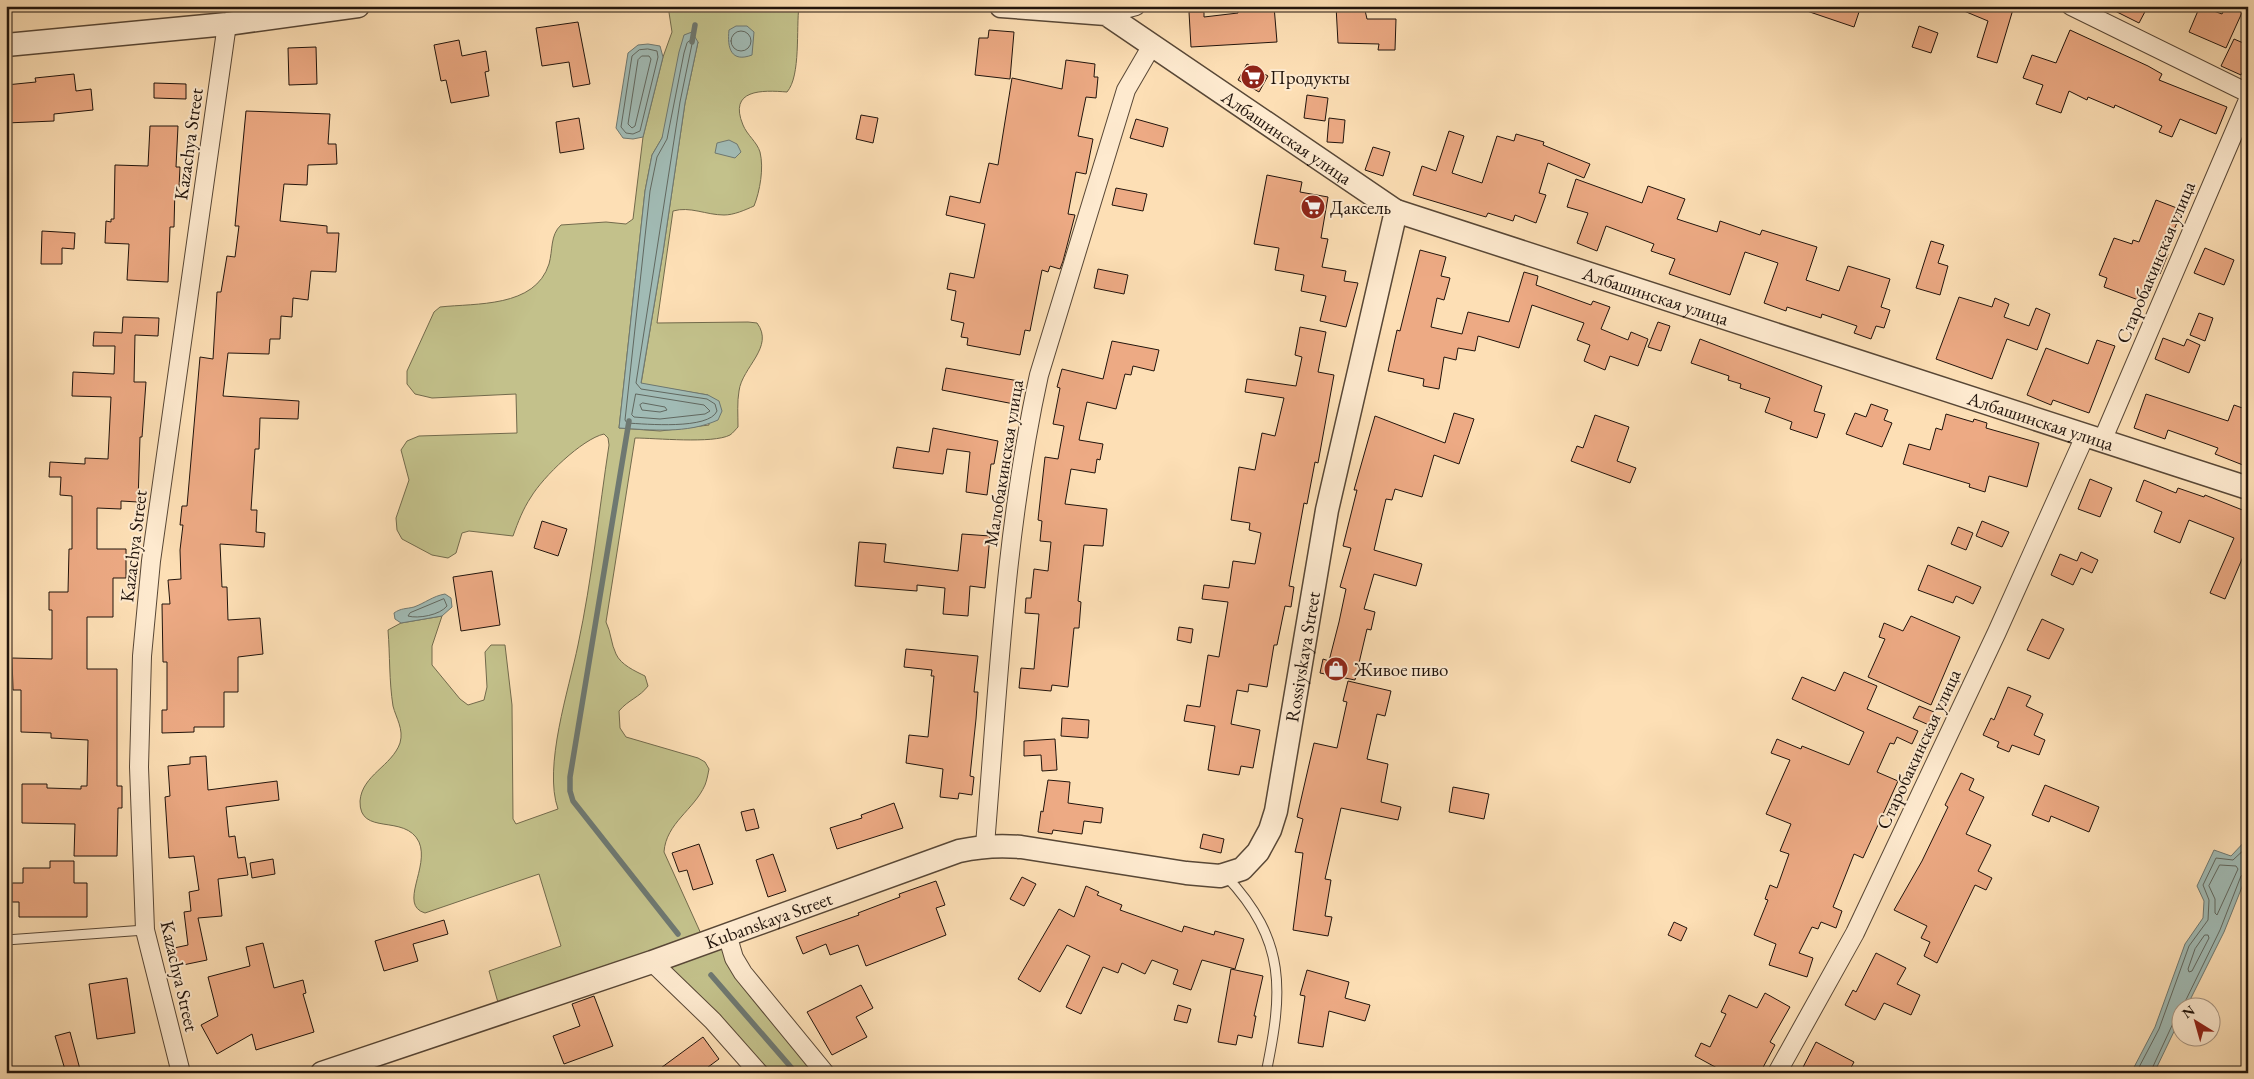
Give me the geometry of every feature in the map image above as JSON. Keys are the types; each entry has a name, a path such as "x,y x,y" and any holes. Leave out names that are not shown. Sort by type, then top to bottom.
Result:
{"street":[{"path":"6,45 227,24 316,9 358,6"},
{"path":"1001,6 1040,7 1106,14 1136,6"},
{"path":"2071,6 2248,93"},
{"name":"Албашинская улица","path":"1106,14 1151,47 1396,210 2248,488"},
{"name":"Kazachya Street","path":"181,1073 145,930 139,767 142,656 151,562 227,24"},
{"name":"Малобакинская улица","path":"985,845 1008,569 1021,459 1029,418 1039,375 1126,90 1151,47"},
{"name":"Старобакинская улица","path":"1777,1073 1855,933 1997,632 2093,438 2248,100"},
{"name":"Rossiyskaya Street","path":"1225,875 1242,868 1258,852 1270,830 1276,811 1327,510 1396,210"},
{"name":"Kubanskaya Street","path":"322,1073 652,962 959,851 985,845 1021,847 1186,873 1225,875"},
{"path":"727,934 734,958 743,973 825,1073"},
{"path":"652,962 714,1021 758,1073"}],"lane":[{"path":"1225,875 1257,913 1273,952 1278,992 1273,1039 1266,1073"},
{"path":"6,940 145,930"}],"shaded area":[{"path":"668,6 799,6 796,64 791,85 787,92 767,91 750,94 740,104 743,125 759,148 762,165 761,179 754,206 728,215 717,215 692,210 673,211 657,323 748,322 757,323 762,332 760,349 741,382 738,404 738,427 730,435 722,438 684,440 635,438 606,622 618,658 645,676 648,686 619,711 620,728 626,737 698,758 705,762 709,769 706,783 700,794 670,833 664,852 702,936 499,1006 489,971 561,946 539,874 425,913 417,909 414,902 421,863 419,842 412,833 404,828 367,819 362,812 360,801 366,784 391,758 401,738 393,706 388,630 401,623 442,616 432,646 432,665 460,699 468,705 484,700 487,687 485,652 491,645 505,645 512,705 513,819 516,824 558,809 554,792 555,750 587,595 609,445 608,438 604,434 585,443 544,479 528,502 513,536 469,531 462,533 456,553 448,558 432,555 402,539 397,530 396,518 409,480 401,450 407,441 419,436 517,433 516,394 432,398 415,394 407,384 407,371 434,312 440,307 503,300 518,296 531,289 542,278 549,264 553,238 561,225 606,222 626,224 633,219 643,137 663,57 672,32","holes":["698,42 685,103 641,384 708,395 709,425 660,431 619,428 645,191 652,155 662,138"]},
{"path":"722,947 817,1073 766,1073 669,971 669,965"}],"water":[{"path":"736,26 747,26 754,32 752,55 739,57 732,52 729,43 729,30"},
{"path":"692,32 698,42 685,103 641,383 708,395 719,401 722,411 718,420 694,427 669,430 619,428 645,191 652,155 662,138 684,35"},
{"path":"638,45 660,46 663,57 643,137 623,138 616,128 628,53"},
{"path":"729,140 737,144 741,152 735,158 715,153 717,143"},
{"path":"445,594 451,598 452,607 442,616 401,623 395,619 394,613 401,609 414,607"},
{"path":"2248,838 2248,872 2224,932 2192,996 2172,996 2172,1036 2154,1073 2131,1073 2155,1027 2185,944 2203,918 2204,901 2197,886 2214,850 2231,856"}],"building":[{"path":"1238,6 1274,6 1277,42 1191,47 1189,12 1204,12 1204,17 1238,13"},
{"path":"1336,6 1364,6 1367,19 1396,19 1395,50 1378,50 1379,44 1338,43"},
{"path":"1802,6 1852,6 1860,9 1854,27 1801,9"},
{"path":"1952,6 2014,6 1997,63 1977,57 1988,21"},
{"path":"2105,6 2148,6 2139,23"},
{"path":"2200,6 2222,14 2226,6 2245,6 2226,48 2189,32"},
{"path":"578,22 590,84 573,87 569,62 542,66 536,28"},
{"path":"1919,26 1938,33 1931,53 1912,47"},
{"path":"989,30 1014,32 1010,79 975,75 979,38 988,38"},
{"path":"2070,30 2148,66 2162,74 2159,80 2227,107 2216,134 2180,119 2172,137 2159,132 2162,126 2115,105 2114,108 2088,97 2087,100 2069,91 2061,113 2036,104 2043,85 2023,78 2032,55 2056,63"},
{"path":"2234,39 2248,45 2248,61 2241,75 2221,66"},
{"path":"459,40 462,56 486,51 489,71 485,72 489,96 451,103 446,80 441,81 434,45"},
{"path":"316,47 317,84 289,85 288,48"},
{"path":"1066,60 1095,64 1094,77 1098,77 1096,98 1086,97 1078,136 1093,139 1086,174 1076,172 1068,214 1075,215 1063,261 1060,269 1050,266 1048,272 1042,270 1030,331 1025,330 1020,355 967,345 968,338 961,337 964,323 951,320 956,291 947,289 950,273 974,278 985,224 946,215 950,196 980,203 989,163 998,165 1012,78 1062,89"},
{"path":"1247,64 1268,76 1259,92 1238,80"},
{"path":"74,74 76,91 91,89 93,110 54,114 54,121 6,123 6,85 36,82 35,78"},
{"path":"154,83 186,84 186,99 154,98"},
{"path":"1307,95 1328,98 1325,121 1304,118"},
{"path":"246,111 330,114 328,144 336,144 337,164 308,165 307,185 284,184 280,221 327,226 327,233 339,233 336,272 311,271 308,300 293,298 292,317 281,316 280,339 270,339 269,354 228,353 223,396 299,401 298,419 260,418 259,449 255,449 251,510 257,510 256,532 265,533 264,547 220,544 222,587 227,587 228,620 260,618 263,654 238,657 238,692 224,692 224,727 194,727 194,732 162,733 162,710 167,710 167,662 163,662 162,604 170,604 168,580 181,579 180,550 183,525 180,525 182,506 187,506 200,357 213,359 217,292 221,292 227,256 235,257 239,226 235,226"},
{"path":"861,115 878,118 873,143 856,139"},
{"path":"579,118 584,149 560,153 556,122"},
{"path":"1329,118 1345,120 1343,143 1327,142"},
{"path":"1136,119 1168,128 1163,147 1130,138"},
{"path":"150,126 178,126 176,167 180,167 179,187 175,187 174,227 170,227 168,282 127,280 129,244 105,243 106,221 111,222 111,219 114,219 115,165 148,166"},
{"path":"1449,131 1464,136 1452,173 1482,183 1497,136 1514,141 1516,134 1544,142 1543,145 1590,164 1584,178 1548,163 1539,193 1546,195 1536,223 1515,215 1513,221 1488,213 1486,217 1413,195 1422,166 1436,171"},
{"path":"1373,147 1390,152 1383,176 1365,170"},
{"path":"1267,175 1302,182 1300,192 1328,197 1321,238 1328,239 1322,267 1346,271 1344,281 1358,283 1346,327 1320,321 1326,296 1301,291 1304,275 1275,270 1279,248 1254,244"},
{"path":"1576,179 1642,203 1648,186 1685,199 1677,219 1717,232 1720,221 1760,235 1762,230 1817,247 1806,280 1839,291 1848,266 1890,279 1881,307 1890,310 1884,328 1876,326 1871,339 1854,333 1857,326 1822,314 1821,318 1787,307 1786,311 1764,303 1778,263 1745,252 1730,295 1669,274 1675,259 1651,251 1654,244 1606,226 1597,251 1577,243 1588,213 1567,207"},
{"path":"1116,188 1147,194 1143,211 1112,205"},
{"path":"2156,200 2182,210 2165,253 2168,254 2160,274 2153,271 2141,301 2104,287 2107,278 2099,275 2114,238 2132,244 2133,240 2139,242"},
{"path":"42,231 75,233 74,249 62,248 62,264 41,264"},
{"path":"1931,241 1944,245 1938,263 1948,266 1940,295 1916,288"},
{"path":"2205,248 2234,260 2224,285 2194,273"},
{"path":"1420,250 1446,257 1441,276 1450,278 1444,300 1437,298 1431,327 1462,334 1468,312 1509,322 1524,272 1538,276 1536,285 1591,305 1593,301 1610,307 1601,329 1628,340 1631,332 1648,339 1638,366 1610,356 1605,370 1584,361 1590,345 1577,340 1584,323 1532,305 1519,348 1478,336 1475,351 1458,348 1456,360 1444,357 1439,389 1423,386 1424,379 1388,371 1397,330 1400,331"},
{"path":"1098,269 1128,275 1124,294 1094,288"},
{"path":"1959,297 1992,307 1995,298 2009,304 2004,317 2029,326 2036,308 2050,314 2037,350 2007,339 1992,379 1936,359"},
{"path":"2199,313 2213,318 2205,341 2190,335"},
{"path":"123,317 159,318 158,336 135,335 134,382 146,382 142,437 140,437 138,502 121,501 121,509 97,508 97,549 126,549 126,578 113,578 113,617 87,617 87,669 117,669 117,786 122,786 122,808 118,808 117,856 74,856 75,824 22,823 22,784 47,784 47,788 81,789 81,786 87,786 88,740 51,738 51,733 21,732 21,690 13,690 12,658 52,659 52,610 49,610 49,592 68,592 69,549 72,549 72,496 60,495 61,477 49,477 50,462 85,464 85,458 108,459 111,397 72,396 73,372 114,374 115,346 93,346 94,332 122,333"},
{"path":"1658,322 1670,326 1661,351 1648,347"},
{"path":"1300,327 1326,332 1318,372 1334,375 1318,463 1315,462 1307,504 1304,503 1289,586 1294,587 1291,607 1285,606 1277,645 1274,645 1267,687 1249,684 1248,692 1237,690 1231,724 1260,730 1253,768 1241,766 1239,775 1208,770 1215,726 1184,721 1187,705 1200,707 1208,655 1219,657 1228,602 1202,599 1204,585 1229,588 1233,561 1255,564 1261,533 1249,530 1250,523 1231,520 1239,467 1255,470 1262,433 1275,436 1284,398 1245,392 1247,379 1296,386 1302,357 1295,355"},
{"path":"2163,338 2184,346 2187,339 2200,345 2189,373 2155,359"},
{"path":"1700,339 1822,386 1814,411 1825,414 1817,438 1790,429 1792,422 1765,412 1770,398 1740,388 1741,384 1728,380 1729,376 1691,363"},
{"path":"2097,340 2115,346 2089,413 2053,400 2051,405 2027,395 2046,348 2088,364"},
{"path":"1112,341 1159,350 1154,371 1133,366 1131,375 1125,374 1116,409 1087,402 1079,440 1103,444 1100,460 1097,459 1095,473 1071,469 1065,504 1107,509 1103,546 1084,545 1078,601 1081,602 1079,628 1074,628 1068,687 1052,685 1051,691 1019,688 1021,668 1034,669 1039,614 1025,613 1026,598 1031,598 1034,569 1048,571 1051,542 1040,541 1042,521 1038,520 1045,457 1058,459 1064,426 1053,424 1060,388 1057,387 1062,369 1103,379"},
{"path":"946,368 1019,381 1014,404 942,390"},
{"path":"2146,394 2228,421 2234,405 2248,410 2248,467 2215,454 2218,448 2168,430 2165,439 2134,428"},
{"path":"1871,404 1888,410 1884,420 1892,423 1882,447 1846,434 1855,413 1866,417"},
{"path":"1454,413 1474,419 1459,464 1434,455 1422,497 1395,489 1392,500 1386,499 1374,550 1422,564 1416,586 1374,574 1364,609 1375,612 1371,630 1367,629 1355,680 1320,673 1323,659 1329,661 1339,622 1346,589 1340,587 1351,548 1343,546 1357,490 1354,490 1375,416 1445,443"},
{"path":"1946,414 1973,422 1974,419 1987,423 1986,428 2039,443 2027,487 1989,476 1985,492 1969,487 1970,484 1903,464 1909,444 1930,450 1936,428 1942,430"},
{"path":"1595,415 1629,427 1617,461 1636,468 1630,483 1571,461 1577,446 1583,448"},
{"path":"933,428 998,441 994,464 991,464 987,495 966,492 970,452 947,449 943,474 893,468 897,447 929,452"},
{"path":"2090,479 2112,488 2100,517 2078,509"},
{"path":"2144,480 2176,493 2178,488 2204,497 2205,495 2245,511 2248,505 2248,545 2225,599 2210,593 2234,538 2189,520 2180,543 2154,532 2162,512 2136,501"},
{"path":"542,521 567,529 558,556 534,548"},
{"path":"1982,521 2009,532 2002,547 1976,536"},
{"path":"1958,527 1973,533 1966,550 1951,544"},
{"path":"962,534 990,536 985,588 970,586 968,616 943,614 945,588 917,585 917,591 855,586 859,542 886,544 884,562 958,571"},
{"path":"2081,552 2098,560 2092,573 2081,568 2073,585 2051,575 2060,554 2077,561"},
{"path":"1928,565 1981,587 1973,604 1956,596 1953,603 1918,590"},
{"path":"492,571 500,625 461,631 453,577"},
{"path":"1911,616 1960,637 1931,705 1868,677 1885,639 1879,637 1884,623 1903,631"},
{"path":"2042,619 2064,629 2049,659 2027,650"},
{"path":"1179,627 1193,629 1191,643 1177,640"},
{"path":"906,649 978,656 974,692 978,692 970,776 974,777 972,795 959,793 958,799 940,797 943,769 906,763 909,735 928,737 934,676 931,676 932,670 904,667"},
{"path":"1844,672 1877,686 1867,709 1918,731 1912,744 1897,737 1894,744 1890,743 1877,772 1898,781 1863,858 1854,854 1833,907 1842,911 1836,928 1821,922 1818,929 1812,927 1799,953 1813,958 1807,977 1769,965 1776,944 1754,935 1768,900 1765,899 1770,885 1777,888 1789,854 1780,851 1791,824 1766,814 1790,760 1771,753 1777,739 1801,749 1802,746 1849,765 1864,732 1792,699 1802,677 1835,691"},
{"path":"1348,681 1391,691 1385,716 1377,714 1367,759 1388,764 1381,802 1401,807 1398,820 1341,808 1325,879 1331,880 1325,916 1332,917 1328,936 1293,930 1303,853 1295,852 1303,819 1297,817 1314,743 1337,748 1347,702 1343,701"},
{"path":"2008,687 2031,696 2026,706 2043,714 2034,735 2045,740 2039,755 2012,745 2009,752 1997,747 1999,742 1983,735 1991,718 1994,720"},
{"path":"1919,706 1934,712 1929,725 1913,718"},
{"path":"1062,718 1089,720 1088,738 1061,736"},
{"path":"1055,739 1057,770 1042,771 1041,755 1024,756 1024,741"},
{"path":"206,756 208,790 277,781 279,800 226,807 229,837 235,836 238,858 245,857 248,875 218,879 222,916 198,918 207,960 178,966 174,948 188,945 184,912 191,911 189,892 199,890 194,856 169,858 165,797 170,796 168,766 190,764 190,757"},
{"path":"1961,773 1974,779 1969,790 1984,797 1966,834 1991,845 1978,871 1992,878 1986,890 1975,885 1937,963 1924,956 1930,942 1921,938 1927,926 1894,910 1922,861 1948,807 1945,805"},
{"path":"1048,780 1070,782 1068,803 1103,808 1101,823 1084,821 1082,834 1053,830 1052,834 1038,832"},
{"path":"2045,785 2099,807 2089,832 2051,816 2049,822 2032,815"},
{"path":"1453,787 1489,794 1484,819 1449,812"},
{"path":"894,803 903,828 837,849 830,828 862,818 861,815"},
{"path":"754,809 759,828 746,831 741,812"},
{"path":"1203,834 1224,839 1221,853 1200,848"},
{"path":"699,844 713,884 693,890 687,870 679,872 672,853"},
{"path":"773,854 786,891 768,897 756,860"},
{"path":"273,859 275,874 252,878 250,863"},
{"path":"50,861 74,861 74,883 87,883 87,917 19,917 19,902 12,902 12,883 23,883 23,868 50,868"},
{"path":"1022,877 1036,884 1024,906 1010,899"},
{"path":"936,881 945,905 936,908 946,935 866,966 858,945 830,955 826,944 803,954 796,937 859,915 858,913 900,897 899,894"},
{"path":"1086,886 1099,892 1097,895 1122,905 1120,910 1182,932 1184,926 1214,935 1215,931 1244,939 1235,969 1202,960 1191,990 1173,984 1178,970 1152,960 1145,974 1122,963 1118,973 1103,967 1081,1014 1066,1007 1090,956 1067,945 1040,992 1018,979 1059,909 1074,917"},
{"path":"444,920 448,934 413,944 418,961 384,971 375,941"},
{"path":"1674,922 1687,928 1681,941 1668,935"},
{"path":"263,943 274,988 303,980 306,993 303,994 314,1032 256,1050 252,1034 217,1054 201,1025 218,1016 208,977 250,966 246,947"},
{"path":"1876,953 1906,968 1897,984 1920,995 1911,1015 1884,1003 1875,1020 1845,1005 1853,990 1856,992"},
{"path":"1231,969 1263,976 1254,1016 1256,1016 1252,1038 1238,1035 1236,1045 1218,1042"},
{"path":"1307,970 1349,982 1345,998 1370,1005 1365,1021 1329,1011 1323,1047 1298,1043 1305,996 1300,995"},
{"path":"127,978 135,1033 97,1039 89,984"},
{"path":"861,985 873,1008 856,1017 867,1037 832,1055 807,1012"},
{"path":"1765,993 1790,1007 1770,1042 1775,1045 1760,1073 1714,1073 1717,1068 1695,1056 1701,1043 1710,1047 1726,1014 1721,1012 1729,995 1757,1008"},
{"path":"594,996 613,1046 564,1064 553,1036 580,1026 572,1004"},
{"path":"1178,1005 1191,1009 1187,1023 1174,1020"},
{"path":"70,1032 81,1073 66,1073 55,1036"},
{"path":"703,1037 719,1059 700,1073 654,1073"},
{"path":"1816,1042 1854,1062 1848,1073 1800,1073"}],"waterway":[{"path":"692,42 695,25"},
{"path":"629,421 570,777 570,791 573,801 678,934"},
{"path":"711,975 796,1073"}],"place":[{"name":"Продукты","path":"1253,77"},
{"name":"Даксель","path":"1313,207"},
{"name":"Живое пиво","path":"1336,669"}]}
